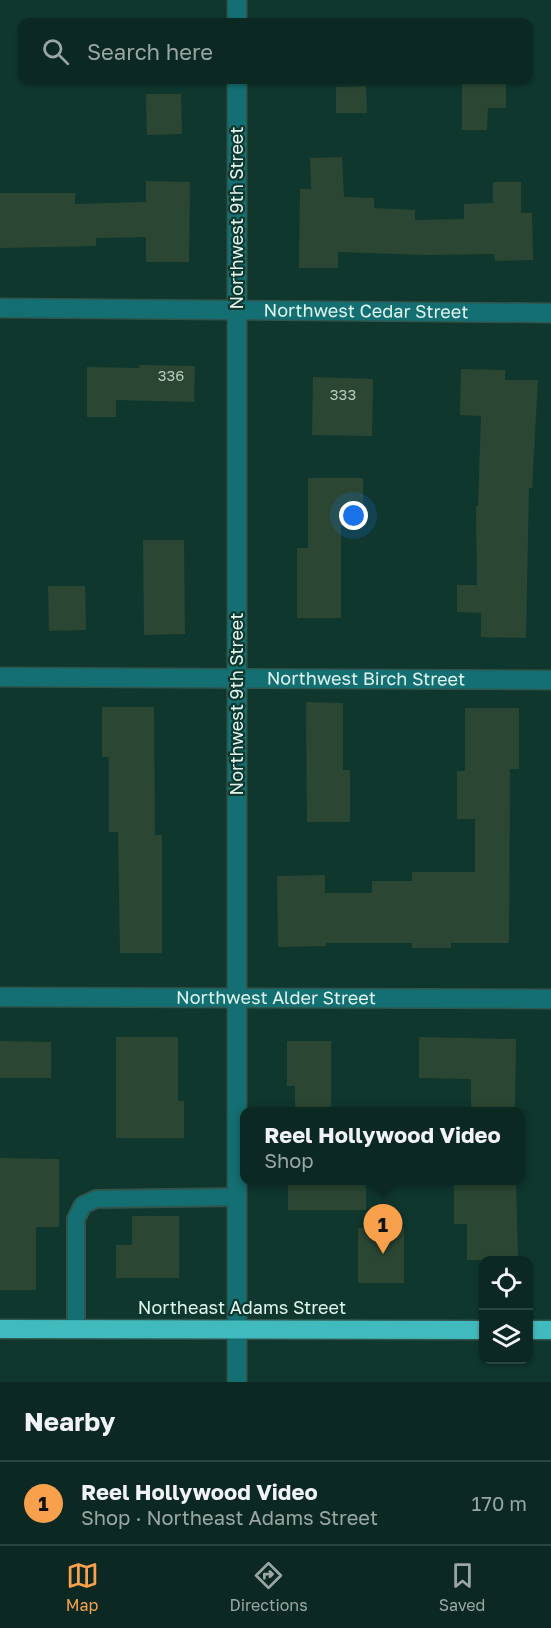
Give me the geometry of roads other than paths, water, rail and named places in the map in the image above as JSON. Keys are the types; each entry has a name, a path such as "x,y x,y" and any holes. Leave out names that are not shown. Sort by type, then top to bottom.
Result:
{"highway":[{"name":"Northeast Adams Street","path":"0,1329 479,1330"},
{"path":"533,1330 551,1330"}],"street":[{"path":"237,0 237,18"},
{"name":"Northwest 9th Street","path":"237,84 237,1382"},
{"name":"Northwest Cedar Street","path":"0,308 237,308 551,313"},
{"name":"Northwest Birch Street","path":"0,677 551,680"},
{"name":"Northwest Alder Street","path":"0,997 551,999"}],"lane":[{"path":"76,1329 76,1219 83,1205 96,1199 237,1197"}],"place":[{"name":"Reel Hollywood Video","path":"383,1254"}]}
